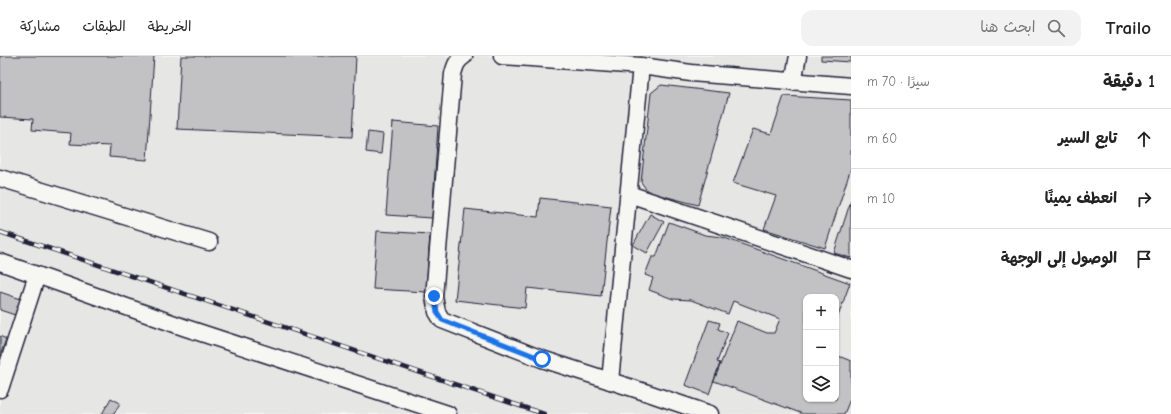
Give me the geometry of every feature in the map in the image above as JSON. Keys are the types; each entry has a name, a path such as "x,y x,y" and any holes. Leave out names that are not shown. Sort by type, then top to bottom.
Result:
{"street":[{"path":"464,56 460,59 453,74 434,296 437,312 442,320 542,359 710,414"},
{"path":"502,56 641,66 690,73 851,86"},
{"path":"793,82 798,56"},
{"path":"610,381 641,66"},
{"path":"0,178 209,242"},
{"path":"629,194 851,269"},
{"path":"0,262 186,328 448,414"},
{"path":"0,389 37,275"}],"shaded area":[{"path":"0,56 851,56 851,414 0,414"}],"building":[{"path":"0,56 154,56 147,160 109,157 110,146 70,144 71,133 32,130 33,119 0,117"},
{"path":"181,56 356,56 352,137 177,129"},
{"path":"821,56 851,56 851,62 821,60"},
{"path":"661,85 729,93 698,205 648,192 641,182 651,93"},
{"path":"784,96 851,100 851,168 825,248 764,229 776,196 733,183 753,129 771,134"},
{"path":"393,122 438,126 432,218 386,215"},
{"path":"368,132 383,134 381,154 366,152"},
{"path":"540,198 611,206 601,296 527,288 525,308 455,300 465,209 538,217"},
{"path":"851,200 851,258 834,253"},
{"path":"650,214 664,222 647,253 633,245"},
{"path":"669,222 705,235 722,237 850,283 839,314 839,294 803,294 803,402 839,402 839,356 851,361 851,397 844,414 803,414 714,381 737,321 767,333 774,333 780,319 733,301 728,314 691,300 673,299 649,290 653,278 645,275 652,257 656,257"},
{"path":"377,231 430,234 426,292 373,289"},
{"path":"0,292 21,299 15,315 0,310"},
{"path":"709,320 720,323 718,329 728,333 717,362 720,363 709,394 685,385"},
{"path":"0,336 6,339 0,356"},
{"path":"111,398 120,403 114,414 102,414"}],"railway":[{"path":"0,232 544,414"}],"route":[{"path":"434,296 437,312 442,320 542,359"}]}
